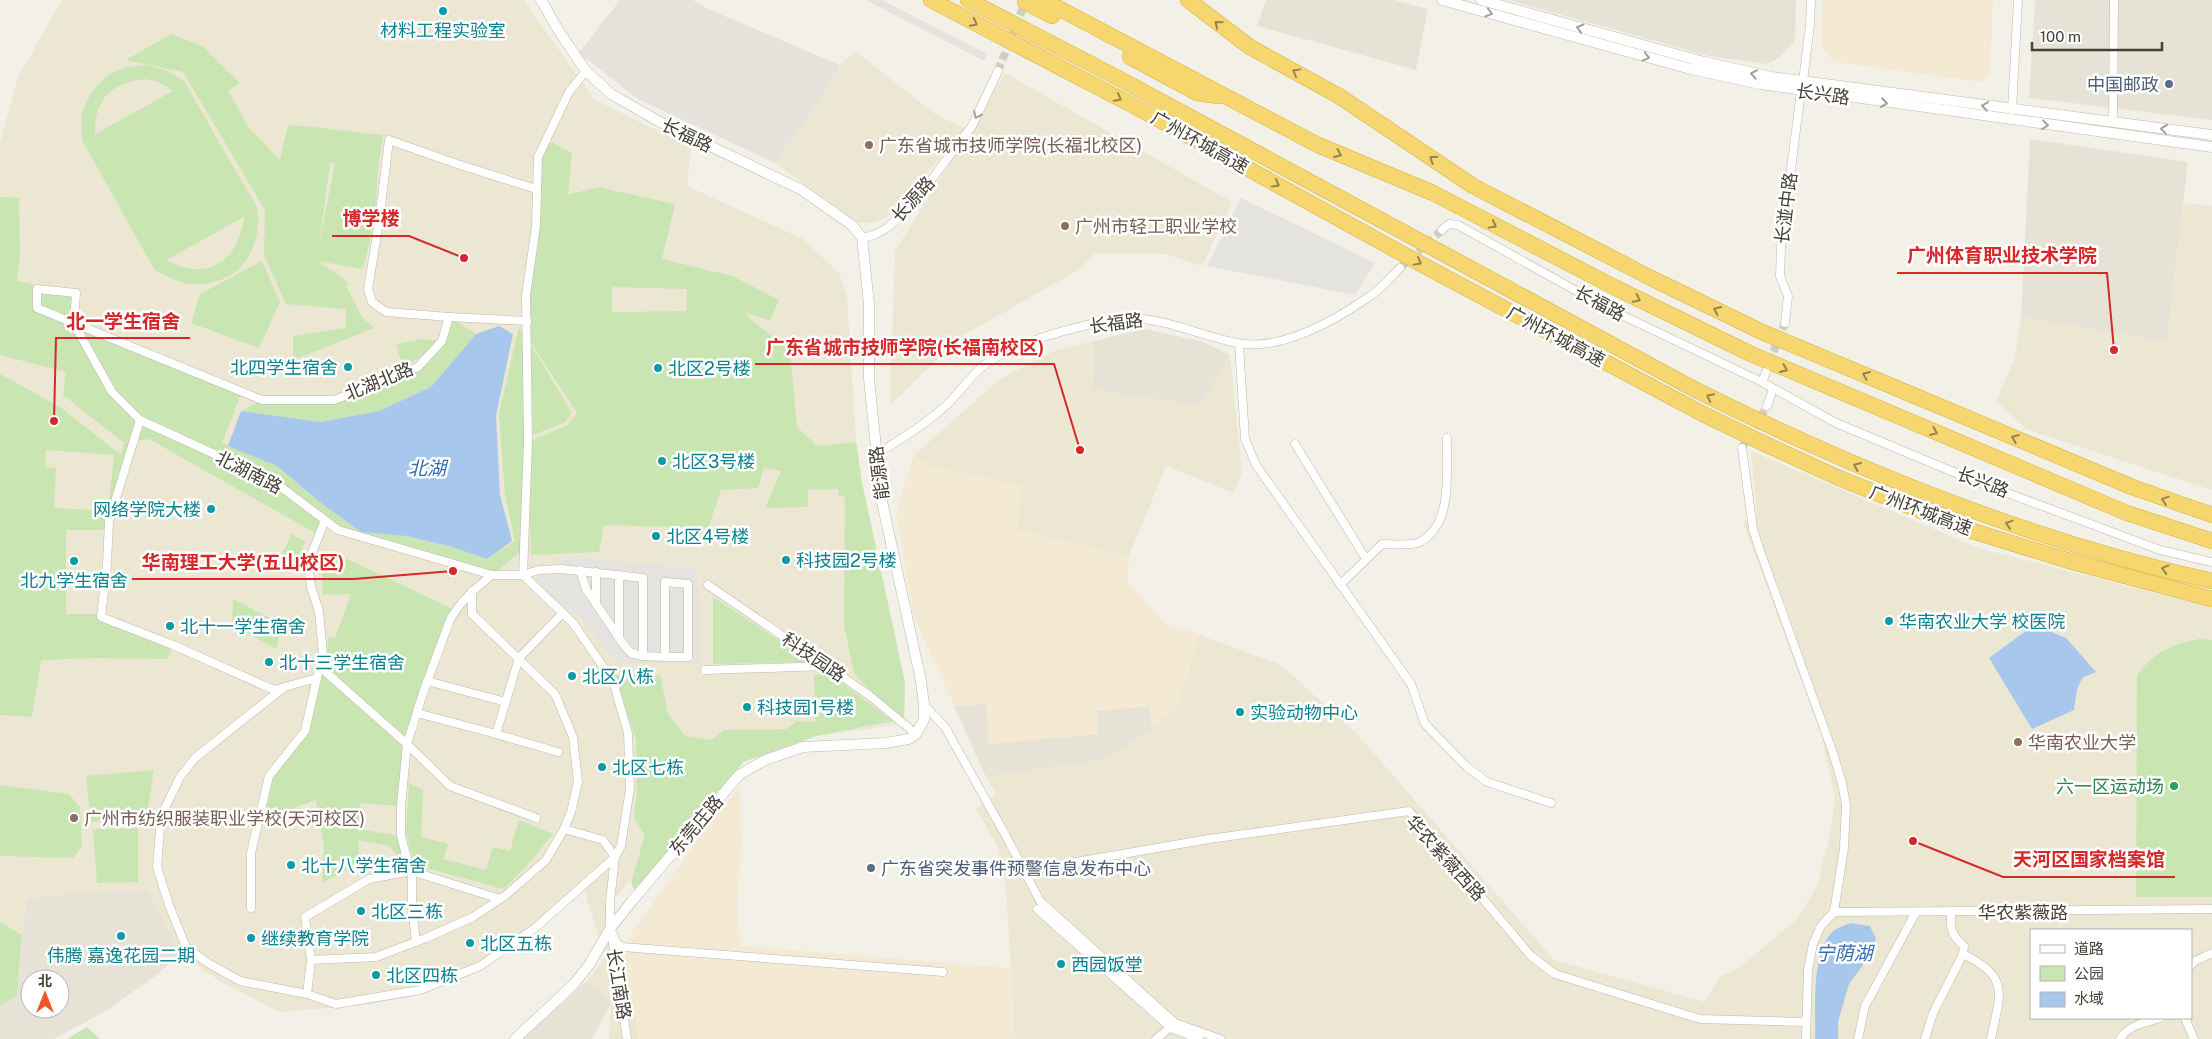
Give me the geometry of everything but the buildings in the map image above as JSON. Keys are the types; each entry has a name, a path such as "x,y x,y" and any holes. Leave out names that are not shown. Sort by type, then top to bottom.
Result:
{"highway":[{"name":"广州环城高速","path":"931,0 1100,88 1432,270 1703,414 1757,440 1847,482 1966,529 2076,563 2212,599"},
{"name":"广州环城高速","path":"968,0 1118,78 1694,389 1773,429 1891,480 1968,510 2119,557 2212,581"},
{"path":"1043,0 1326,148 1433,193 1616,288 1751,354 2127,513 2212,540"},
{"path":"1188,0 1250,47 1339,96 1473,186 1692,298 1762,332 2108,478 2162,499 2212,515"},
{"path":"1025,2 1197,93 1218,96 1270,118"}],"street":[{"name":"长福路","path":"541,0 560,33 586,71 604,88 628,105 802,190 853,226 862,238"},
{"name":"长兴路","path":"1442,0 1687,68 2018,121 2212,147"},
{"name":"长兴路","path":"1481,0 1704,62 1802,86 2212,135"},
{"name":"长湴中路","path":"1785,323 1788,296 1780,276 1781,247 1810,25 1811,0"},
{"path":"2018,0 2012,110 2018,121"},
{"path":"2113,123 2114,0"},
{"path":"523,575 528,442 526,295 536,226 538,157 569,92 586,71"},
{"name":"长源路","path":"862,238 874,235 887,228 913,204 972,126 998,71"},
{"path":"527,322 386,312 372,302 368,289 379,222 389,140 536,189"},
{"name":"长福路","path":"1442,230 1449,224 1458,225 1607,308 1762,382"},
{"name":"能源路","path":"862,238 868,279 869,379 881,497 921,682 924,705"},
{"name":"长福路","path":"876,454 914,431 943,408 988,362 1018,346 1107,320 1150,318 1239,344 1265,343 1295,337 1332,320 1371,296 1400,268"},
{"path":"37,289 76,293 74,324 37,308 37,289"},
{"name":"北湖北路","path":"74,324 262,400 334,400 418,367 442,341 449,316"},
{"name":"北湖南路","path":"74,324 112,392 140,420 273,481 338,530 492,575 523,575 539,570 580,570 643,578 643,656"},
{"path":"1239,344 1245,439 1256,465 1411,684 1425,724 1467,768 1487,782 1552,803"},
{"path":"1762,382 1766,372"},
{"name":"长兴路","path":"1762,382 1836,423 1975,481 2160,550 2212,562"},
{"path":"1767,406 1773,389"},
{"path":"140,420 109,521 107,564 101,617 172,645 274,690 317,678"},
{"path":"1340,585 1382,544 1419,543 1436,529 1444,511 1447,438"},
{"path":"1295,444 1366,559"},
{"path":"1742,448 1753,528 1834,753 1846,805 1844,848 1834,912 1821,926 1813,944 1808,970 1806,1039"},
{"path":"251,908 251,853 269,776 305,731 323,654 319,611 311,587 308,563 325,520"},
{"path":"580,570 586,589 619,638 631,653 643,656 665,657 688,657 688,584 665,582 665,657"},
{"path":"596,572 596,604"},
{"path":"416,942 412,907 411,871 401,836 401,806 407,744 427,681 455,610 472,591 492,575"},
{"name":"长江南路","path":"523,575 573,623 613,681 628,734 630,788 621,846 615,857 610,901 610,929 627,1039"},
{"path":"619,575 619,638"},
{"name":"科技园路","path":"708,585 869,695 916,734"},
{"path":"311,960 376,957 473,917 500,899 546,860 564,829 571,812 578,782 573,737 555,694 472,614 472,591"},
{"path":"496,734 519,658 563,613"},
{"path":"705,670 827,666"},
{"path":"320,667 407,744 450,786 536,818"},
{"path":"427,681 506,702"},
{"path":"284,688 195,758 180,777 160,816 157,867 169,905 186,947 208,963 240,981 307,994 336,1004 420,990 480,966 535,928 615,857 603,840 564,829"},
{"path":"916,734 924,720 924,705"},
{"path":"924,705 945,727 1006,836 1039,905 1173,1025 1199,1039"},
{"path":"417,713 558,752"},
{"name":"东莞庄路","path":"516,1039 573,985 589,965 610,929 730,785 751,766 803,747 886,743 900,741 916,734"},
{"name":"华农紫薇西路","path":"1024,871 1209,839 1409,811 1531,956 1556,974 1700,1020 1806,1022"},
{"path":"307,994 311,960 305,916 370,880 411,871 500,899"},
{"name":"华农紫薇路","path":"1834,912 2212,909"},
{"path":"1858,1039 1865,1006 1916,912"},
{"path":"1925,1039 1934,1013 1963,954 1964,946 1954,938 1950,926 1951,912"},
{"path":"610,929 617,943 622,947 943,972"},
{"path":"2192,964 2212,953"},
{"path":"1963,954 1979,962 1994,974 2000,986 1991,1039"},
{"path":"2120,1039 2123,1033 2138,1024 2156,1019"},
{"path":"2185,1019 2194,1039"},
{"path":"1156,1039 1173,1025"},
{"path":"1173,1025 1220,1039"}],"shaded area":[{"path":"62,0 523,0 595,100 691,147 687,186 803,239 839,273 847,296 856,442 862,483 905,683 903,724 816,736 743,762 667,838 606,909 605,938 626,969 639,1039 609,1039 611,1004 587,981 605,957 584,889 534,933 479,971 419,995 365,1005 279,1012 225,984 203,970 183,952 181,953 147,890 90,891 26,898 22,935 0,922 0,715 32,717 0,416 0,143 18,77"},
{"path":"620,0 693,0 708,9 840,65 823,95 775,163 638,99 579,53"},
{"path":"866,0 882,0 987,54 984,61"},
{"path":"1266,0 1394,0 1428,9 1416,70 1257,26"},
{"path":"1508,0 1796,0 1795,41 1779,58 1767,64 1709,56"},
{"path":"1823,0 1993,0 1990,74 1982,82 1834,62 1821,45"},
{"path":"2035,0 2212,0 2212,120 2029,98"},
{"name":"广东省城市技师学院(长福北校区)","path":"855,51 939,117 967,128 887,217 872,223 858,222 775,163 823,95 840,65"},
{"name":"广州市轻工职业学校","path":"1005,73 1232,202 1202,266 1165,254 1095,253 1080,269 960,337 890,405 895,251"},
{"path":"2030,139 2188,162 2167,342 2021,318"},
{"path":"1241,198 1375,263 1355,295 1207,266"},
{"path":"2183,203 2212,206 2212,490 2026,429 1996,401 2015,358 2021,318 2167,342"},
{"path":"1145,329 1201,341 1230,355 1201,406 1093,390 1094,341"},
{"path":"1094,341 1093,390 1201,406 1230,355 1242,472 1234,493 1166,466 1129,556 1018,530 1021,485 933,467 914,455 1000,379 1054,351"},
{"name":"华南农业大学","path":"1751,451 1978,548 2170,597 2212,605 2212,1039 1015,1039 1006,888 997,845 976,809 996,794 986,777 1108,759 1177,709 1200,635 1281,665 1357,734 1554,960 1705,1002 1720,976 1738,969 1797,919 1817,886 1831,830 1835,796 1821,734 1743,522 1757,515"},
{"path":"914,455 933,467 1021,485 1068,542 1129,556 1128,582 1164,623 1200,635 1177,709 1152,728 1150,706 1096,711 1098,734 989,744 986,704 954,706 913,615 896,511"},
{"path":"569,557 697,569 701,663 620,663 581,618 532,582"},
{"path":"986,703 989,743 1098,734 1096,711 1150,706 1152,728 1108,759 986,777 954,706"},
{"path":"740,787 741,848 737,913 741,946 1010,968 1015,1039 639,1039 622,947 714,817"},
{"path":"147,890 181,953 154,977 104,1012 54,1039 0,1039 0,1006 17,996 26,898 90,891"},
{"path":"587,981 611,1004 592,1039 523,1039"}],"green space":[{"path":"171,34 202,46 240,83 228,91 249,128 280,160 288,125 383,135 378,169 375,219 363,269 318,261 349,283 346,286 362,317 374,328 293,360 293,336 346,328 346,309 286,304 264,255 265,210 183,72 126,60","holes":["330,163 339,164 335,164 319,245"]},
{"path":"148,65 168,71 185,82 256,205 258,223 255,242 251,252 239,268 223,279 204,284 187,283 171,278 154,269 82,140 81,115 91,93 108,75 127,67","holes":["146,79 160,83 173,91 95,134 95,122 98,111 101,102 107,95 123,84","244,217 241,232 235,246 228,256 218,264 207,268 195,269 181,267 166,260"]},
{"path":"551,142 572,153 568,195 598,187 675,204 662,259 732,276 779,300 770,321 745,312 750,319 790,350 797,427 817,446 856,442 862,483 905,683 904,726 854,673 844,625 845,496 839,496 838,489 808,490 808,507 765,508 781,471 764,468 758,488 721,490 708,528 604,525 599,552 531,555 528,442 568,425 577,413 528,338 527,321 538,162","holes":["612,287 687,289 686,311 612,312"]},
{"path":"0,197 19,198 20,257 17,281 76,293 74,324 241,394 222,443 277,466 321,503 361,532 406,536 449,546 487,559 515,541 505,494 499,413 519,327 530,344 521,551 492,575 338,530 325,520 319,535 149,439 131,442 106,530 66,530 66,614 98,614 100,621 171,649 168,659 97,658 41,660 32,717 0,715 0,374 60,407 121,455 124,443 63,395 66,372 0,355","holes":["46,450 114,455 108,511 54,508 56,468 45,467"]},
{"path":"262,261 280,302 259,348 191,323 200,294"},
{"path":"449,317 476,334 431,387 379,411 321,422 241,411 262,400 334,400 418,367 438,344 418,359 402,366 396,344 421,339 442,341"},
{"path":"531,345 572,413 565,422 533,435"},
{"path":"292,534 305,542 293,567 279,558"},
{"path":"321,557 345,558 455,610 407,744 401,806 360,803 364,830 401,836 411,871 389,846 358,840 360,863 322,883 324,846 316,800 270,816 261,809 269,776 305,731 320,667 397,734 327,666 328,637 335,638 351,594 323,595"},
{"path":"713,597 812,662 713,664"},
{"path":"233,599 280,623 277,649 232,625"},
{"name":"六一区运动场","path":"2199,639 2212,640 2212,897 2136,897 2137,675 2164,650"},
{"path":"827,672 893,721 816,736 743,762 637,895 631,883 645,835 634,818 637,791 636,740 615,675 660,675 668,714 685,736 712,740 724,730 787,729 797,721 815,722 814,675"},
{"path":"154,770 146,819 91,822 86,776"},
{"path":"409,783 423,790 421,837 448,844 443,859 486,870 493,847 510,851 519,820 553,834 531,861 504,889 415,865 406,833"},
{"path":"0,785 69,794 80,807 82,846 73,858 0,856"},
{"path":"138,828 138,882 97,883 93,829"},
{"path":"0,922 22,935 17,996 0,1006"},
{"path":"87,1027 100,1039 67,1039"}],"water":[{"name":"北湖","path":"499,326 513,334 496,416 500,495 512,541 487,559 449,546 406,536 361,532 321,503 277,466 228,446 241,411 321,422 379,411 431,387 476,334"},
{"path":"2034,625 2066,638 2096,672 2082,678 2077,690 2074,710 2032,729 1989,658"},
{"name":"宁荫湖","path":"1850,923 1870,926 1876,939 1866,961 1849,984 1838,1022 1838,1039 1815,1039 1816,980 1822,949 1828,937 1836,929"}],"tunnel":[{"path":"998,71 1026,0"},
{"path":"1400,268 1442,230"},
{"path":"1769,363 1785,323"},
{"path":"1742,448 1767,406"}],"place":[{"name":"材料工程实验室","path":"443,11"},
{"name":"中国邮政","path":"2169,84"},
{"name":"广东省城市技师学院(长福北校区)","path":"869,145"},
{"name":"广州市轻工职业学校","path":"1065,226"},
{"name":"博学楼","path":"464,258"},
{"name":"广州体育职业技术学院","path":"2114,350"},
{"name":"北四学生宿舍","path":"348,367"},
{"name":"北区2号楼","path":"658,368"},
{"name":"北一学生宿舍","path":"54,421"},
{"name":"广东省城市技师学院(长福南校区)","path":"1080,450"},
{"name":"北区3号楼","path":"662,461"},
{"name":"网络学院大楼","path":"211,509"},
{"name":"北区4号楼","path":"656,536"},
{"name":"科技园2号楼","path":"786,560"},
{"name":"北九学生宿舍","path":"74,561"},
{"name":"华南理工大学(五山校区)","path":"453,571"},
{"name":"华南农业大学 校医院","path":"1889,621"},
{"name":"北十一学生宿舍","path":"170,626"},
{"name":"北十三学生宿舍","path":"269,662"},
{"name":"北区八栋","path":"572,676"},
{"name":"科技园1号楼","path":"747,707"},
{"name":"实验动物中心","path":"1240,712"},
{"name":"华南农业大学","path":"2018,742"},
{"name":"北区七栋","path":"602,767"},
{"name":"六一区运动场","path":"2174,786"},
{"name":"广州市纺织服装职业学校(天河校区)","path":"74,818"},
{"name":"天河区国家档案馆","path":"1913,841"},
{"name":"北十八学生宿舍","path":"291,865"},
{"name":"广东省突发事件预警信息发布中心","path":"871,868"},
{"name":"北区三栋","path":"361,911"},
{"name":"伟腾 嘉逸花园二期","path":"121,936"},
{"name":"继续教育学院","path":"251,938"},
{"name":"北区五栋","path":"470,943"},
{"name":"西园饭堂","path":"1061,964"},
{"name":"北区四栋","path":"376,975"}]}
